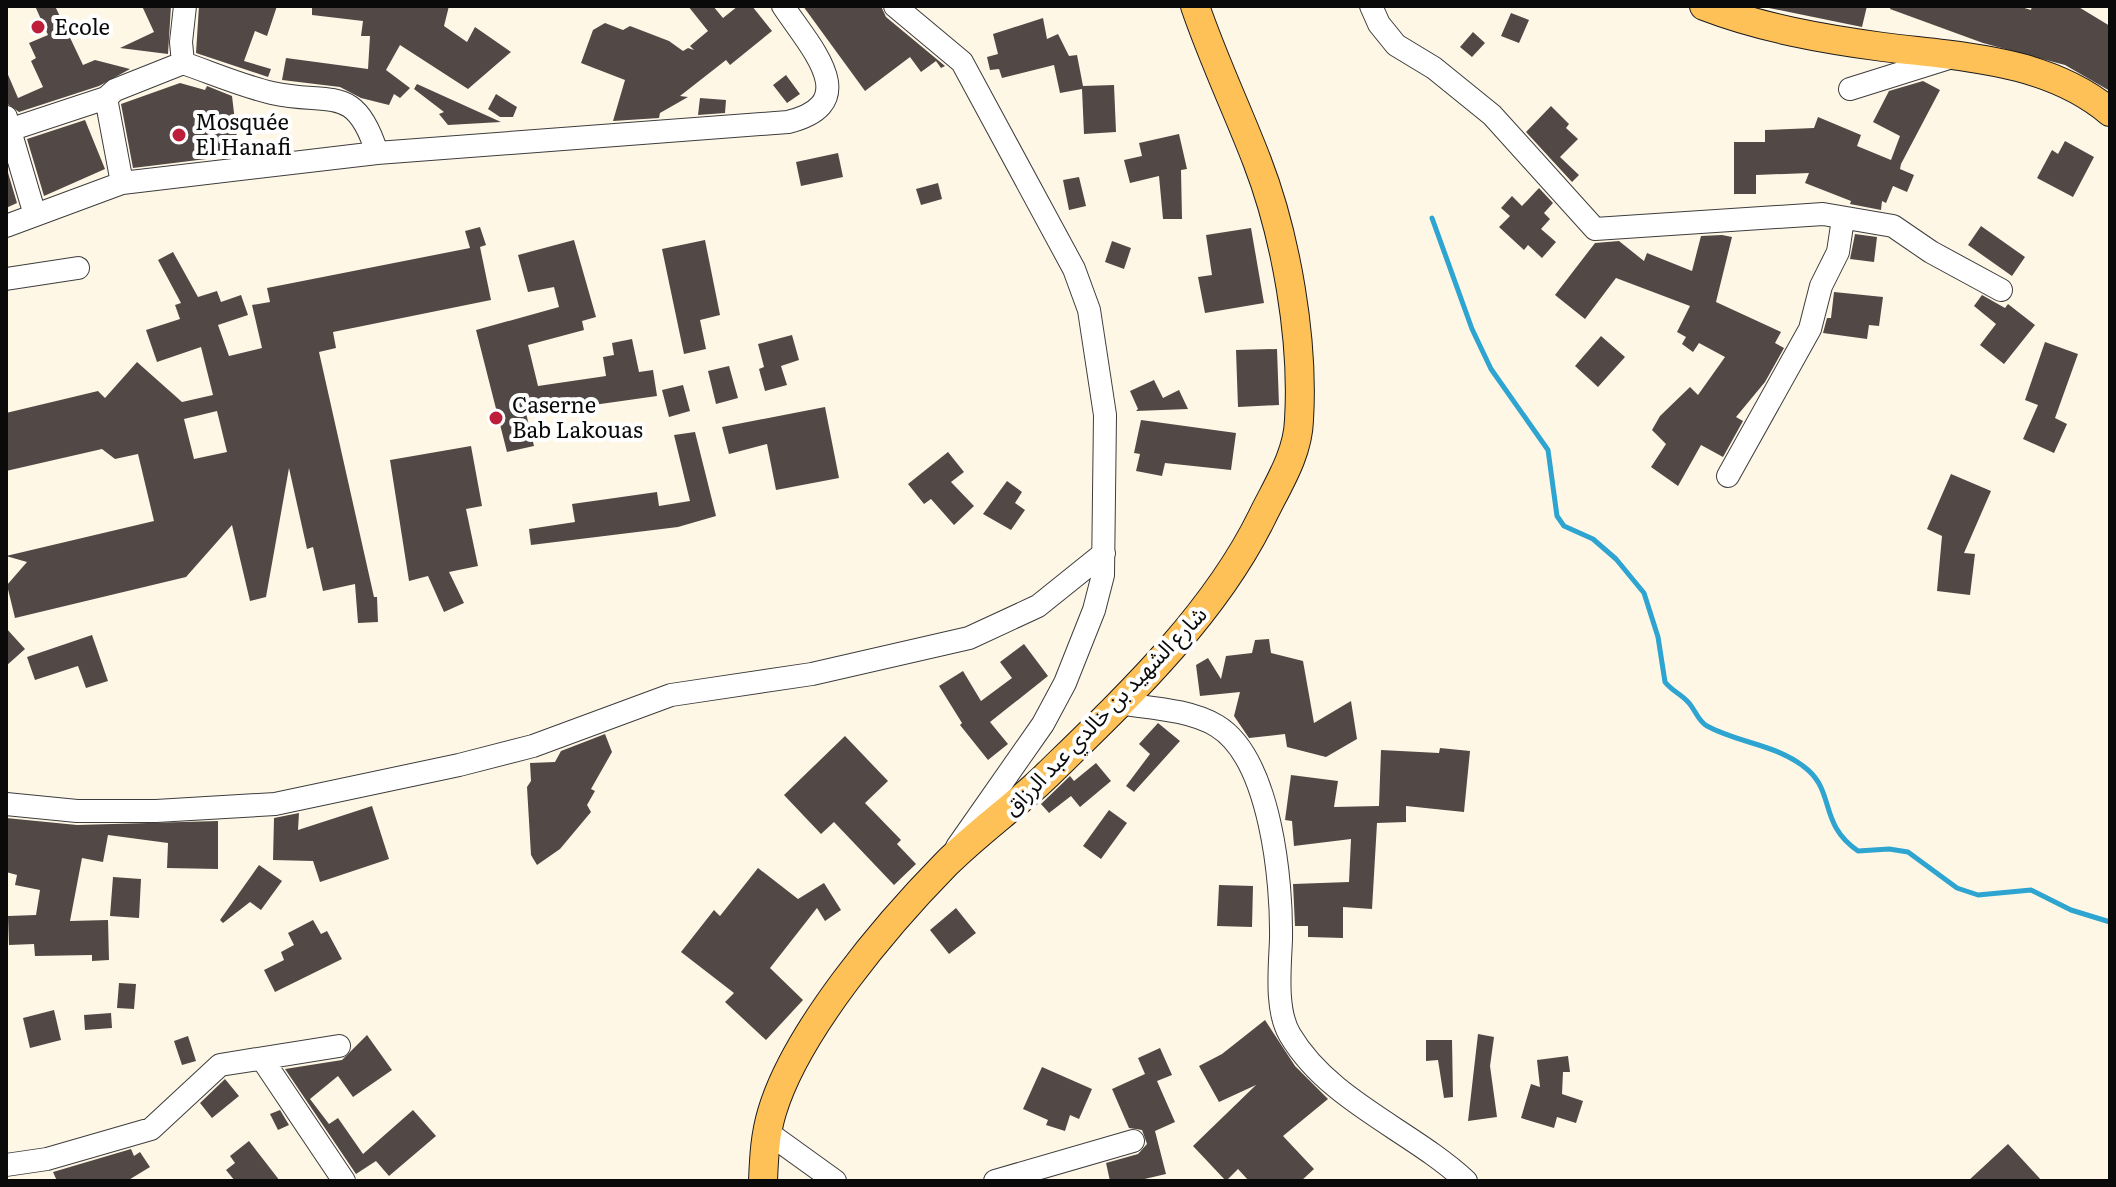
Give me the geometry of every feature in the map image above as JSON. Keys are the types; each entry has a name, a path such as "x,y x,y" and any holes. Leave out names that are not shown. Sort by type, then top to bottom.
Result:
{"main road":[{"name":"شارع الشهيد بن خالدي عبد الرزاق","path":"763,1181 767,1132 790,1069 828,1006 892,923 948,862 1047,776 1208,606 1246,550 1291,458 1299,422 1296,350 1285,264 1272,206 1195,6"},
{"path":"1704,6 1746,22 1881,47 1990,59 2063,83 2094,99 2110,112"}],"street":[{"path":"183,63 181,42 185,6"},
{"path":"6,226 122,183 377,153 788,122 811,117 825,105 829,86 821,63 783,6"},
{"path":"895,6 962,62 1074,269 1089,310 1105,415 1103,575 1094,610 1065,683 1043,724 976,815 948,862"},
{"path":"1371,6 1379,24 1396,45 1434,68 1492,115 1595,229 1823,214 1893,226 1931,252 2001,290"},
{"path":"1850,89 1957,55"},
{"path":"35,215 8,126 106,98 115,90 183,63 272,93 333,99 358,111 368,123 377,153"},
{"path":"106,98 122,183"},
{"path":"1728,476 1810,329 1821,286 1838,252 1843,219"},
{"path":"6,279 78,268"},
{"path":"6,804 77,811 156,811 275,804 459,765 533,746 671,695 812,674 969,638 1038,606 1104,553"},
{"path":"1117,703 1180,713 1218,726 1244,757 1272,826 1281,899 1282,1013 1289,1034 1326,1078 1466,1181"},
{"path":"6,1165 47,1159 151,1129 220,1065 339,1046"},
{"path":"262,1059 344,1181"},
{"path":"767,1132 835,1181"},
{"path":"995,1181 1025,1177 1133,1141"}],"building":[{"path":"35,6 55,6 83,65 95,60 130,69 99,86 19,112 6,103 6,70 18,98 43,87 31,61 36,58 29,43 48,35"},
{"path":"142,6 171,6 168,54 120,48 154,32"},
{"path":"199,6 277,6 267,36 255,31 244,61 271,69 268,77 196,53"},
{"path":"312,6 449,6 444,26 467,42 475,27 511,52 468,89 400,45 386,70 410,88 400,98 394,94 389,105 361,98 340,87 282,80 286,58 368,69 370,36 361,36 363,21 312,15"},
{"path":"688,6 713,6 723,18 738,6 752,6 772,31 730,65 726,60 680,96 688,97 660,113 659,118 613,121 625,80 581,63 593,30 605,23 623,30 630,26 669,41 683,51 688,48 694,50 690,46 708,31"},
{"path":"803,6 881,6 886,17 945,66 941,68 936,61 921,72 910,57 865,91"},
{"path":"1759,6 1867,6 1862,27"},
{"path":"1891,6 2018,6 2031,10 2032,6 2077,6 2110,26 2110,91 2065,65 1983,43 1890,9"},
{"path":"1511,13 1529,20 1519,43 1501,36"},
{"path":"1043,18 1047,39 1058,34 1069,56 1077,55 1083,86 1114,85 1116,132 1084,134 1082,89 1060,93 1054,65 1002,78 999,69 990,70 987,57 998,54 993,34"},
{"path":"1473,32 1485,43 1472,57 1460,47"},
{"path":"786,75 800,94 787,103 773,85"},
{"path":"1923,81 1940,90 1901,164 1900,169 1914,175 1907,192 1893,186 1886,203 1882,201 1881,210 1850,204 1851,201 1805,183 1809,173 1756,175 1756,194 1734,194 1734,142 1765,142 1765,130 1814,128 1818,117 1861,135 1857,146 1891,160 1900,136 1873,122 1889,91"},
{"name":"Mosquée El Hanafi","path":"180,83 205,90 207,86 232,96 239,155 133,168 121,104"},
{"path":"417,84 501,122 448,125 439,114 444,112 414,89"},
{"path":"496,94 517,107 513,117 500,117 488,109"},
{"path":"700,98 726,100 725,113 698,115"},
{"path":"1551,106 1569,124 1566,128 1578,139 1560,157 1579,175 1572,182 1526,132"},
{"path":"85,120 105,169 44,196 27,139"},
{"path":"1179,134 1187,169 1181,170 1182,219 1163,219 1159,176 1130,183 1124,160 1142,156 1139,143"},
{"path":"2065,141 2094,157 2073,197 2037,178 2052,150 2058,154"},
{"path":"838,153 843,177 801,186 796,162"},
{"path":"6,166 17,203 6,208"},
{"path":"1079,177 1086,206 1069,210 1063,180"},
{"path":"938,183 942,199 921,205 916,189"},
{"path":"1539,188 1553,203 1544,213 1550,219 1541,229 1556,242 1542,258 1528,245 1524,250 1499,227 1510,216 1501,208 1512,196 1522,206"},
{"path":"1981,226 2025,257 2012,276 1968,245"},
{"path":"480,227 486,245 480,247 491,300 333,332 336,348 319,352 374,597 377,597 378,622 358,623 355,584 323,591 313,547 307,549 289,468 266,597 250,601 232,525 186,577 15,618 7,585 27,562 6,556 154,521 138,454 115,459 102,449 6,471 6,413 98,391 105,398 137,362 182,402 213,395 201,347 157,362 146,330 180,319 175,305 181,303 158,260 173,252 198,297 217,291 221,302 241,295 248,315 218,325 229,356 262,348 252,305 270,302 267,288 470,248 465,231","holes":["217,411 227,452 194,459 184,419"]},
{"path":"1251,228 1264,303 1205,313 1198,277 1212,275 1206,235"},
{"path":"1855,234 1877,237 1874,262 1850,259"},
{"path":"1701,236 1732,237 1716,302 1781,332 1775,343 1784,348 1765,382 1736,417 1743,421 1723,457 1701,445 1678,486 1651,467 1666,444 1652,430 1660,416 1690,387 1698,395 1725,357 1699,343 1693,352 1682,344 1686,337 1677,332 1690,306 1616,278 1585,319 1555,295 1595,243 1619,241 1644,261 1647,253 1692,271"},
{"path":"574,240 596,317 582,321 584,330 528,345 538,386 606,376 603,357 614,355 612,343 632,339 639,372 653,370 657,396 558,410 557,400 525,409 534,446 507,452 476,330 559,307 554,287 528,292 518,255"},
{"path":"705,240 720,315 700,320 706,349 684,354 662,249"},
{"path":"1112,241 1131,248 1124,269 1105,262"},
{"path":"1834,292 1883,297 1879,326 1869,325 1867,339 1823,333 1827,318 1831,318"},
{"path":"1982,295 2005,308 2008,304 2035,325 2004,364 1980,345 1996,324 1974,306"},
{"path":"792,335 799,360 781,366 787,385 765,391 759,369 764,367 758,344"},
{"path":"1601,336 1625,357 1598,387 1575,366"},
{"path":"2045,342 2078,354 2055,418 2067,424 2054,453 2023,439 2038,405 2025,400"},
{"path":"1277,349 1279,405 1238,407 1236,350"},
{"path":"729,366 738,398 716,404 708,371"},
{"path":"1154,380 1163,398 1179,390 1188,409 1136,411 1138,409 1130,391"},
{"path":"683,385 690,411 669,417 662,390"},
{"path":"825,407 839,478 776,490 767,444 729,454 722,427"},
{"path":"1141,420 1236,433 1231,470 1165,463 1162,476 1136,471 1140,454 1134,453"},
{"path":"695,432 716,516 678,527 531,545 529,529 575,522 572,504 657,492 659,506 690,501 674,435"},
{"path":"471,446 482,506 466,509 478,566 449,572 464,603 444,612 428,576 409,581 390,460"},
{"path":"948,452 964,472 951,482 974,506 954,525 931,499 924,504 908,484"},
{"path":"1951,474 1991,491 1964,553 1975,554 1970,595 1937,591 1942,536 1927,529"},
{"path":"1007,481 1022,492 1015,503 1025,510 1011,530 983,514"},
{"path":"6,628 25,649 6,666"},
{"path":"92,635 108,681 86,688 78,666 35,680 27,657"},
{"path":"1269,639 1271,653 1303,661 1314,723 1351,701 1357,739 1326,757 1287,747 1285,734 1249,738 1234,716 1240,692 1200,696 1196,665 1208,658 1221,679 1226,656 1252,653 1255,640"},
{"path":"1024,644 1048,676 990,722 1008,744 988,760 960,725 962,723 939,686 963,671 981,701 1012,678 1000,662"},
{"path":"1158,723 1180,741 1134,792 1126,786 1150,754 1139,744"},
{"path":"605,734 612,752 591,789 595,791 587,805 591,812 560,849 537,865 531,855 527,787 531,781 530,763 555,762 561,751"},
{"path":"845,736 888,781 865,803 901,840 897,844 916,864 894,885 834,822 821,834 784,795"},
{"path":"1440,748 1470,751 1464,812 1406,806 1406,822 1377,823 1372,909 1343,907 1343,938 1308,937 1308,926 1295,926 1293,884 1349,882 1351,839 1294,846 1292,821 1285,820 1291,775 1338,781 1334,807 1379,806 1381,750 1439,753"},
{"path":"1096,763 1111,781 1080,807 1071,796 1049,813 1041,804 1070,776 1074,781"},
{"path":"372,806 389,859 320,882 313,861 273,860 274,818 299,813 298,830"},
{"path":"1109,810 1127,823 1101,859 1083,846"},
{"path":"6,818 77,825 218,821 218,869 167,868 168,843 108,835 103,862 82,858 70,921 108,920 109,960 92,961 92,955 35,956 34,944 9,945 8,916 36,915 40,890 15,885 17,875 6,872"},
{"path":"259,865 282,881 261,910 250,902 223,923 220,920"},
{"path":"758,868 798,899 824,883 841,910 825,921 817,908 770,968 803,1000 766,1040 725,1002 734,993 681,952 714,910 720,916"},
{"path":"113,877 141,879 139,918 110,916"},
{"path":"1219,885 1253,886 1252,927 1217,926"},
{"path":"956,908 976,933 949,954 930,930"},
{"path":"313,920 321,934 327,931 342,959 275,992 264,970 284,960 281,952 294,945 288,933"},
{"path":"119,983 136,984 134,1009 117,1008"},
{"path":"54,1010 61,1040 30,1048 23,1018"},
{"path":"111,1013 112,1028 85,1030 84,1015"},
{"path":"1265,1020 1295,1066 1328,1099 1283,1136 1314,1169 1301,1181 1249,1181 1238,1169 1226,1181 1193,1146 1256,1085 1219,1102 1199,1066 1222,1054"},
{"path":"1478,1034 1494,1037 1490,1066 1497,1117 1468,1121"},
{"path":"367,1035 392,1070 353,1097 338,1076 310,1099 329,1124 338,1118 363,1154 413,1110 436,1136 389,1176 376,1161 356,1174 285,1069 342,1060"},
{"path":"188,1036 196,1061 182,1065 174,1041"},
{"path":"1426,1040 1452,1040 1453,1097 1444,1098 1438,1060 1426,1061"},
{"path":"1160,1048 1172,1075 1157,1081 1175,1122 1155,1131 1166,1174 1136,1181 1110,1181 1106,1163 1138,1154 1147,1144 1142,1130 1129,1128 1112,1089 1145,1074 1138,1058"},
{"path":"1568,1056 1570,1072 1563,1072 1562,1094 1583,1101 1576,1123 1557,1117 1554,1128 1521,1118 1531,1084 1540,1087 1537,1060"},
{"path":"1042,1067 1092,1089 1079,1119 1070,1115 1065,1131 1046,1125 1048,1120 1023,1109"},
{"path":"225,1079 239,1096 212,1118 200,1103"},
{"path":"280,1110 289,1125 278,1130 270,1114"},
{"path":"249,1141 280,1181 235,1181 226,1170 235,1163 230,1156"},
{"path":"2008,1144 2042,1181 1968,1181"},
{"path":"131,1149 134,1156 140,1152 150,1167 127,1181 57,1181 53,1172"}],"waterway":[{"path":"1432,218 1472,329 1491,369 1548,450 1557,516 1564,526 1593,539 1616,559 1644,593 1658,637 1665,682 1688,702 1701,721 1720,732 1772,749 1808,770 1822,789 1838,830 1858,851 1889,849 1908,852 1957,888 1978,895 2031,890 2071,910 2110,922"}],"place":[{"name":"Ecole","path":"38,27"},
{"name":"Mosquée El Hanafi","path":"179,135"},
{"name":"Caserne Bab Lakouas","path":"496,418"}]}
